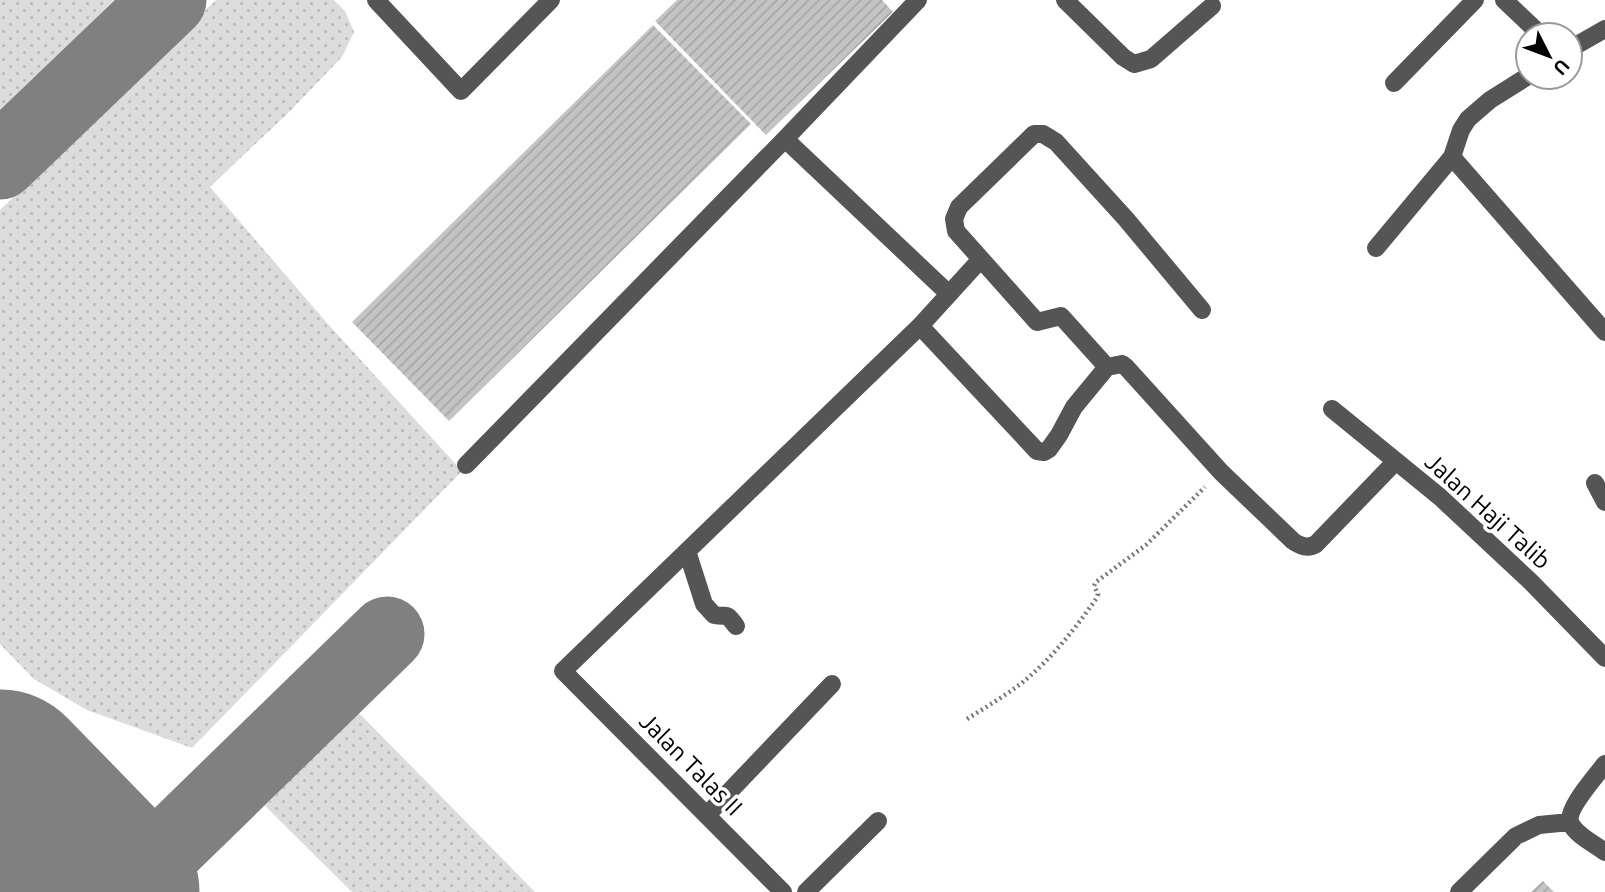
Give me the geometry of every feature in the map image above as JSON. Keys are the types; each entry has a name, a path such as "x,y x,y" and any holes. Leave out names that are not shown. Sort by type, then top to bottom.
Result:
{"street":[{"path":"376,0 461,91 551,0"},
{"path":"466,465 918,0"},
{"path":"1065,0 1123,57 1134,64 1151,59 1212,6"},
{"path":"1394,83 1475,0"},
{"path":"1504,0 1526,21"},
{"path":"1584,41 1605,29"},
{"path":"1376,248 1452,157 1461,130 1468,119 1490,100 1514,85"},
{"path":"1107,367 1061,316 1037,322 956,230 954,219 959,207 1034,134 1044,134 1056,142 1202,310"},
{"path":"785,139 949,293"},
{"path":"1452,157 1605,332"},
{"path":"736,626 729,616 713,615 704,604 687,551 920,326 981,259"},
{"path":"920,326 1037,451 1044,452 1049,449 1074,407 1107,367 1126,367 1221,472 1293,541 1307,547 1316,544 1396,461"},
{"name":"Jalan Haji Talib","path":"1332,409 1440,497 1521,572 1605,658"},
{"path":"1595,483 1605,502"},
{"name":"Jalan Talas II","path":"687,551 563,671 783,892"},
{"path":"708,815 832,684"},
{"path":"1605,764 1569,816 1576,831 1605,852"},
{"path":"806,892 878,821"},
{"path":"1459,892 1516,836 1539,825 1570,822"}],"path":[{"path":"967,719 1004,696 1035,671 1075,628 1096,599 1096,582 1146,545 1221,472"}],"shaded area":[{"path":"0,0 114,0 0,113"},
{"path":"216,0 334,0 345,11 354,32 342,57 210,187 326,322 462,471 192,748 87,710 34,679 0,644 0,210"},
{"path":"357,711 535,892 352,892 265,806"}],"building":[{"path":"677,0 882,0 893,12 766,135 655,21"},
{"path":"653,25 751,124 449,421 352,322"},
{"path":"1543,881 1554,892 1531,892"}],"taxiway":[{"path":"0,162 169,0"},
{"path":"122,892 387,634"}],"runway":[{"path":"0,784 105,892"}]}
